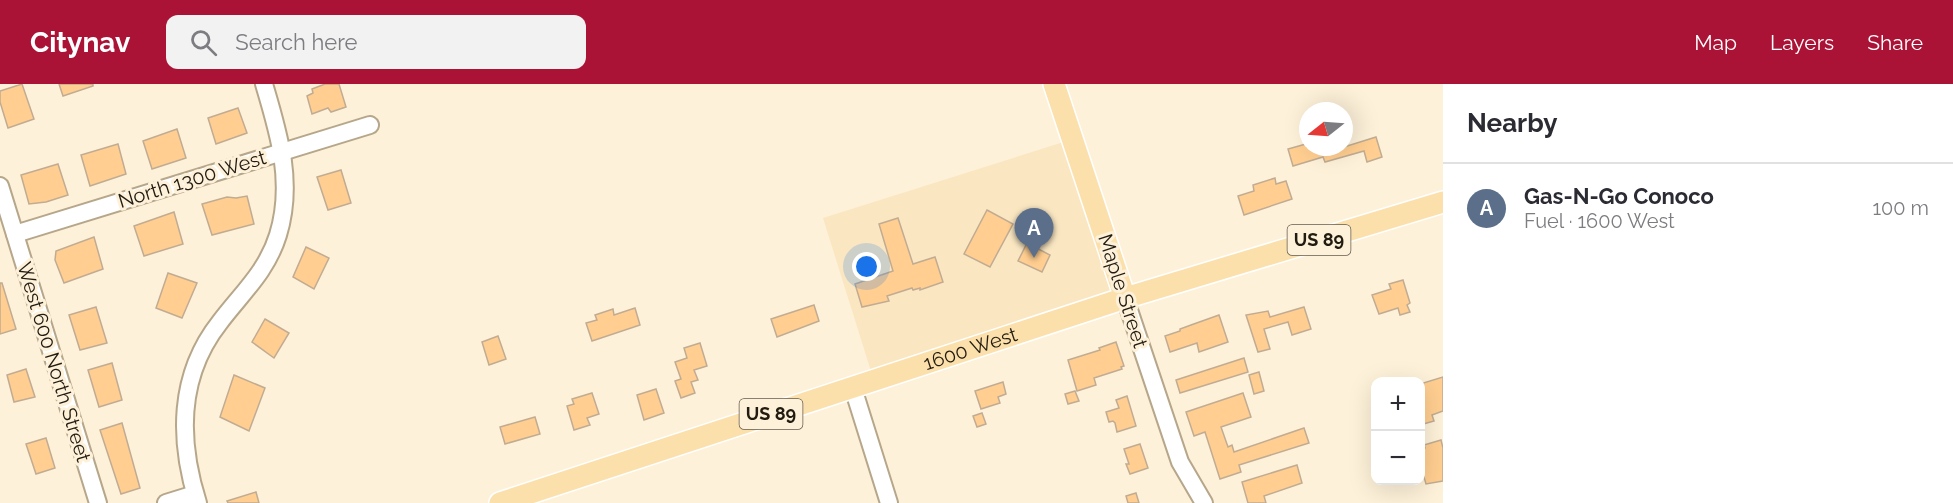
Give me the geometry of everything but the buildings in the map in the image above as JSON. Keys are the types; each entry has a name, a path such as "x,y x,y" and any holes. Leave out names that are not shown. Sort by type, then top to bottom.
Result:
{"main road":[{"name":"Maple Street","path":"1054,84 1125,298"},
{"name":"1600 West","path":"500,503 1125,298 1443,202"}],"street":[{"path":"166,503 197,499 187,462 184,432 188,386 196,362 210,335 254,283 274,247 284,211 283,151 264,84"},
{"name":"North 1300 West","path":"15,234 370,124"},
{"name":"West 600 North Street","path":"0,186 98,503"},
{"name":"Maple Street","path":"1125,298 1180,462 1201,499"},
{"path":"853,388 889,503"}],"shaded area":[{"path":"1073,139 1125,298 874,381 823,218"}],"place":[{"name":"Gas-N-Go Conoco","path":"1034,258"}]}
